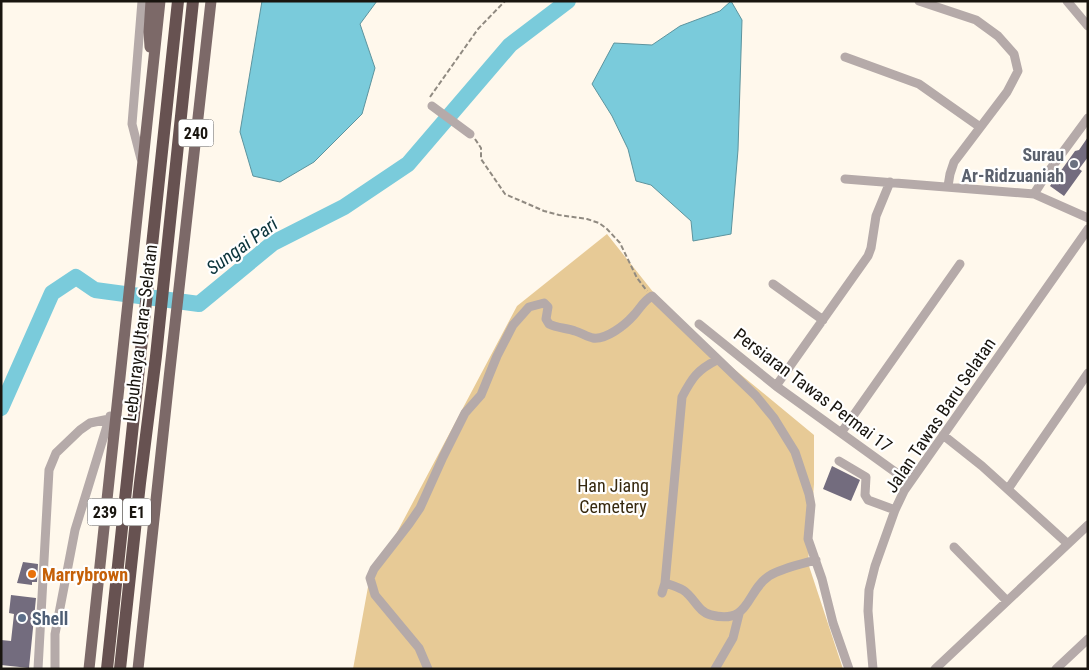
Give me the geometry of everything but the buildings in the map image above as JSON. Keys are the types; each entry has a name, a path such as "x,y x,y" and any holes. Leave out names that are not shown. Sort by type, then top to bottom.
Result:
{"highway":[{"name":"Lebuhraya Utara–Selatan","path":"107,669 178,1"},
{"name":"Lebuhraya Utara–Selatan","path":"120,669 156,356 193,1"}],"main road":[{"path":"151,1 148,32 152,74"},
{"name":"239","path":"89,669 160,1"},
{"name":"240","path":"138,669 211,1"}],"street":[{"path":"142,1 132,124 142,162"},
{"path":"919,1 976,20 998,36 1014,54 1018,71 1007,92 954,162 948,186"},
{"path":"1067,1 1088,26"},
{"path":"845,57 919,84 980,127"},
{"path":"432,106 470,134"},
{"path":"1034,194 1088,118"},
{"path":"845,179 1034,194 1088,218"},
{"path":"776,386 868,256 875,223 890,182"},
{"name":"Jalan Tawas Baru Selatan","path":"873,669 868,611 869,590 875,566 895,510 909,482 1088,230"},
{"path":"840,433 960,264"},
{"path":"773,284 824,320"},
{"path":"428,669 419,648 375,595 370,578 374,569 420,508 443,457 466,413 481,395 497,356 513,325 529,308 544,303 548,307 546,319 549,324 576,331 587,337 603,338 627,322 644,301 652,296 756,396 774,418 795,452 805,478 811,505 807,534 833,623 849,669"},
{"name":"Persiaran Tawas Permai 17","path":"699,324 776,386 909,482"},
{"path":"662,593 665,583 682,397 693,377 703,367 717,360"},
{"path":"1008,489 1087,376"},
{"path":"54,669 55,634 75,530 108,419 117,404"},
{"path":"38,669 49,470 56,453 80,430 90,422 108,419"},
{"path":"943,435 982,466 1068,544"},
{"path":"839,461 866,477 865,496 868,500 895,510"},
{"path":"935,669 1088,525"},
{"path":"954,547 1007,601"},
{"path":"715,669 733,638 739,614 745,608 760,583 771,575 816,560"},
{"path":"665,583 682,590 702,610 711,615 730,616 739,614"},
{"path":"1056,669 1088,639"}],"path":[{"path":"432,106 429,102 431,93 450,72 478,29 505,1"},
{"path":"470,134 478,143 482,152 481,158 504,194 560,216 587,219 598,223 612,233 620,243 637,278 652,296"}],"green space":[{"name":"Han Jiang Cemetery","path":"607,234 677,322 814,435 814,484 808,563 843,669 353,669 368,587 517,306"}],"water":[{"path":"262,1 377,1 360,24 375,68 362,114 314,162 280,182 253,176 240,132"},
{"path":"731,1 742,20 738,150 731,234 693,241 691,221 651,185 636,181 628,149 612,116 592,84 614,43 652,45 680,26 720,11"}],"waterway":[{"name":"Sungai Pari","path":"1,408 52,293 76,277 95,290 199,304 273,243 344,207 408,164 510,45 568,1"}],"place":[{"name":"Surau Ar-Ridzuaniah","path":"1074,164"},
{"name":"Marrybrown","path":"32,574"},
{"name":"Shell","path":"22,618"}]}
